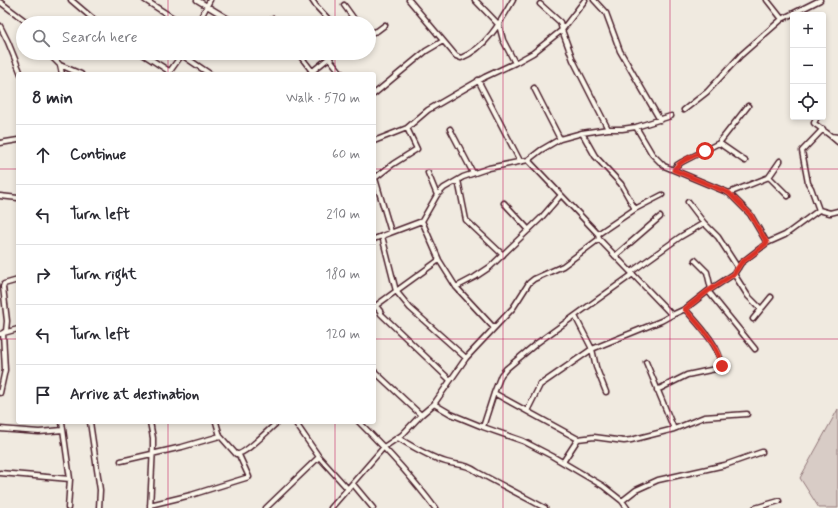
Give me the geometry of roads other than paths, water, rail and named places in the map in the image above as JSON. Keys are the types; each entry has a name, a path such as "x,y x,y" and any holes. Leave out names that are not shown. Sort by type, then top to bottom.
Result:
{"street":[{"path":"71,0 90,16"},
{"path":"145,0 170,16"},
{"path":"197,0 223,16"},
{"path":"202,16 210,0"},
{"path":"312,0 325,16"},
{"path":"409,0 442,41 456,56 461,58 476,50 499,25 512,0"},
{"path":"475,0 499,25 503,40 515,64"},
{"path":"376,140 407,128 428,110 478,80 515,64 533,54 562,30 585,0"},
{"path":"594,0 606,13 620,51 660,120"},
{"path":"767,0 782,18"},
{"path":"684,110 707,92 741,55 782,18 820,0"},
{"path":"0,2 19,16"},
{"path":"540,4 560,22 573,60 608,129"},
{"path":"344,5 352,16"},
{"path":"376,31 385,25"},
{"path":"0,26 20,72"},
{"path":"376,92 426,51 442,41"},
{"path":"54,60 60,66 76,72"},
{"path":"151,60 168,72"},
{"path":"170,72 179,60"},
{"path":"191,60 207,72"},
{"path":"303,60 311,72 326,60"},
{"path":"331,60 340,72"},
{"path":"60,66 62,72"},
{"path":"478,80 520,161"},
{"path":"534,88 560,139"},
{"path":"674,170 677,165 682,162 720,143 748,106"},
{"path":"376,238 422,221 437,196 444,188 473,173 528,160 541,150 560,139 582,133 636,127 671,116"},
{"path":"816,120 815,124 838,142"},
{"path":"636,127 652,154 664,166 729,193 750,214 767,243"},
{"path":"376,176 417,149 407,128"},
{"path":"450,129 473,173"},
{"path":"819,210 808,183 802,151 823,129"},
{"path":"582,133 595,156 621,184 636,209"},
{"path":"831,136 838,137"},
{"path":"0,143 16,140"},
{"path":"720,143 745,161"},
{"path":"528,160 598,234 599,239 672,315"},
{"path":"729,193 769,177 780,161"},
{"path":"428,173 437,196"},
{"path":"769,177 788,196"},
{"path":"458,180 466,220 503,255"},
{"path":"376,188 391,232"},
{"path":"456,287 483,272 503,255 529,230 561,195"},
{"path":"598,234 636,209 662,195"},
{"path":"0,196 16,198"},
{"path":"688,202 704,223 718,237 738,268"},
{"path":"504,203 529,230"},
{"path":"819,210 830,213 838,212"},
{"path":"528,411 540,385 592,349 661,321 685,309 734,274 741,263 767,243 785,234 819,210"},
{"path":"615,256 660,217"},
{"path":"422,221 439,260 456,287 494,328"},
{"path":"483,427 501,375 510,365 537,343 680,237 704,223"},
{"path":"382,236 396,291 410,308 466,358"},
{"path":"331,508 384,447 402,435 420,415 434,404 466,358 513,308 525,289 534,279 562,266 599,239"},
{"path":"376,306 439,260"},
{"path":"695,260 707,272 710,290 755,349"},
{"path":"734,274 748,296 761,309"},
{"path":"2,334 6,331 7,321 3,287 4,284 16,281"},
{"path":"753,319 771,297"},
{"path":"376,308 450,380"},
{"path":"657,390 687,375 720,368 722,366 719,354 705,333 685,309"},
{"path":"575,316 592,349 596,367 606,392"},
{"path":"2,334 16,330"},
{"path":"0,394 5,370 2,334"},
{"path":"646,362 674,429"},
{"path":"376,373 420,415"},
{"path":"494,393 578,440 594,437 624,441 631,440 674,429 704,417 747,414"},
{"path":"434,404 451,414 523,441 563,462 603,486 622,501 627,508"},
{"path":"62,424 70,479 68,508"},
{"path":"90,424 100,490 99,508"},
{"path":"150,424 153,438 153,454 150,506 249,477 239,455 236,454 220,436 217,424"},
{"path":"239,455 245,452 276,424"},
{"path":"296,424 319,457 348,489"},
{"path":"361,424 415,482 435,508"},
{"path":"0,429 39,432 62,430"},
{"path":"121,461 220,436"},
{"path":"398,438 424,453 446,462 470,466 478,473 498,482 545,508"},
{"path":"563,462 578,440"},
{"path":"622,501 636,490 658,480 724,465 762,452"},
{"path":"266,508 319,457"},
{"path":"0,473 70,479"},
{"path":"353,484 373,508"},
{"path":"755,508 779,500"},
{"path":"529,508 534,503"}]}
